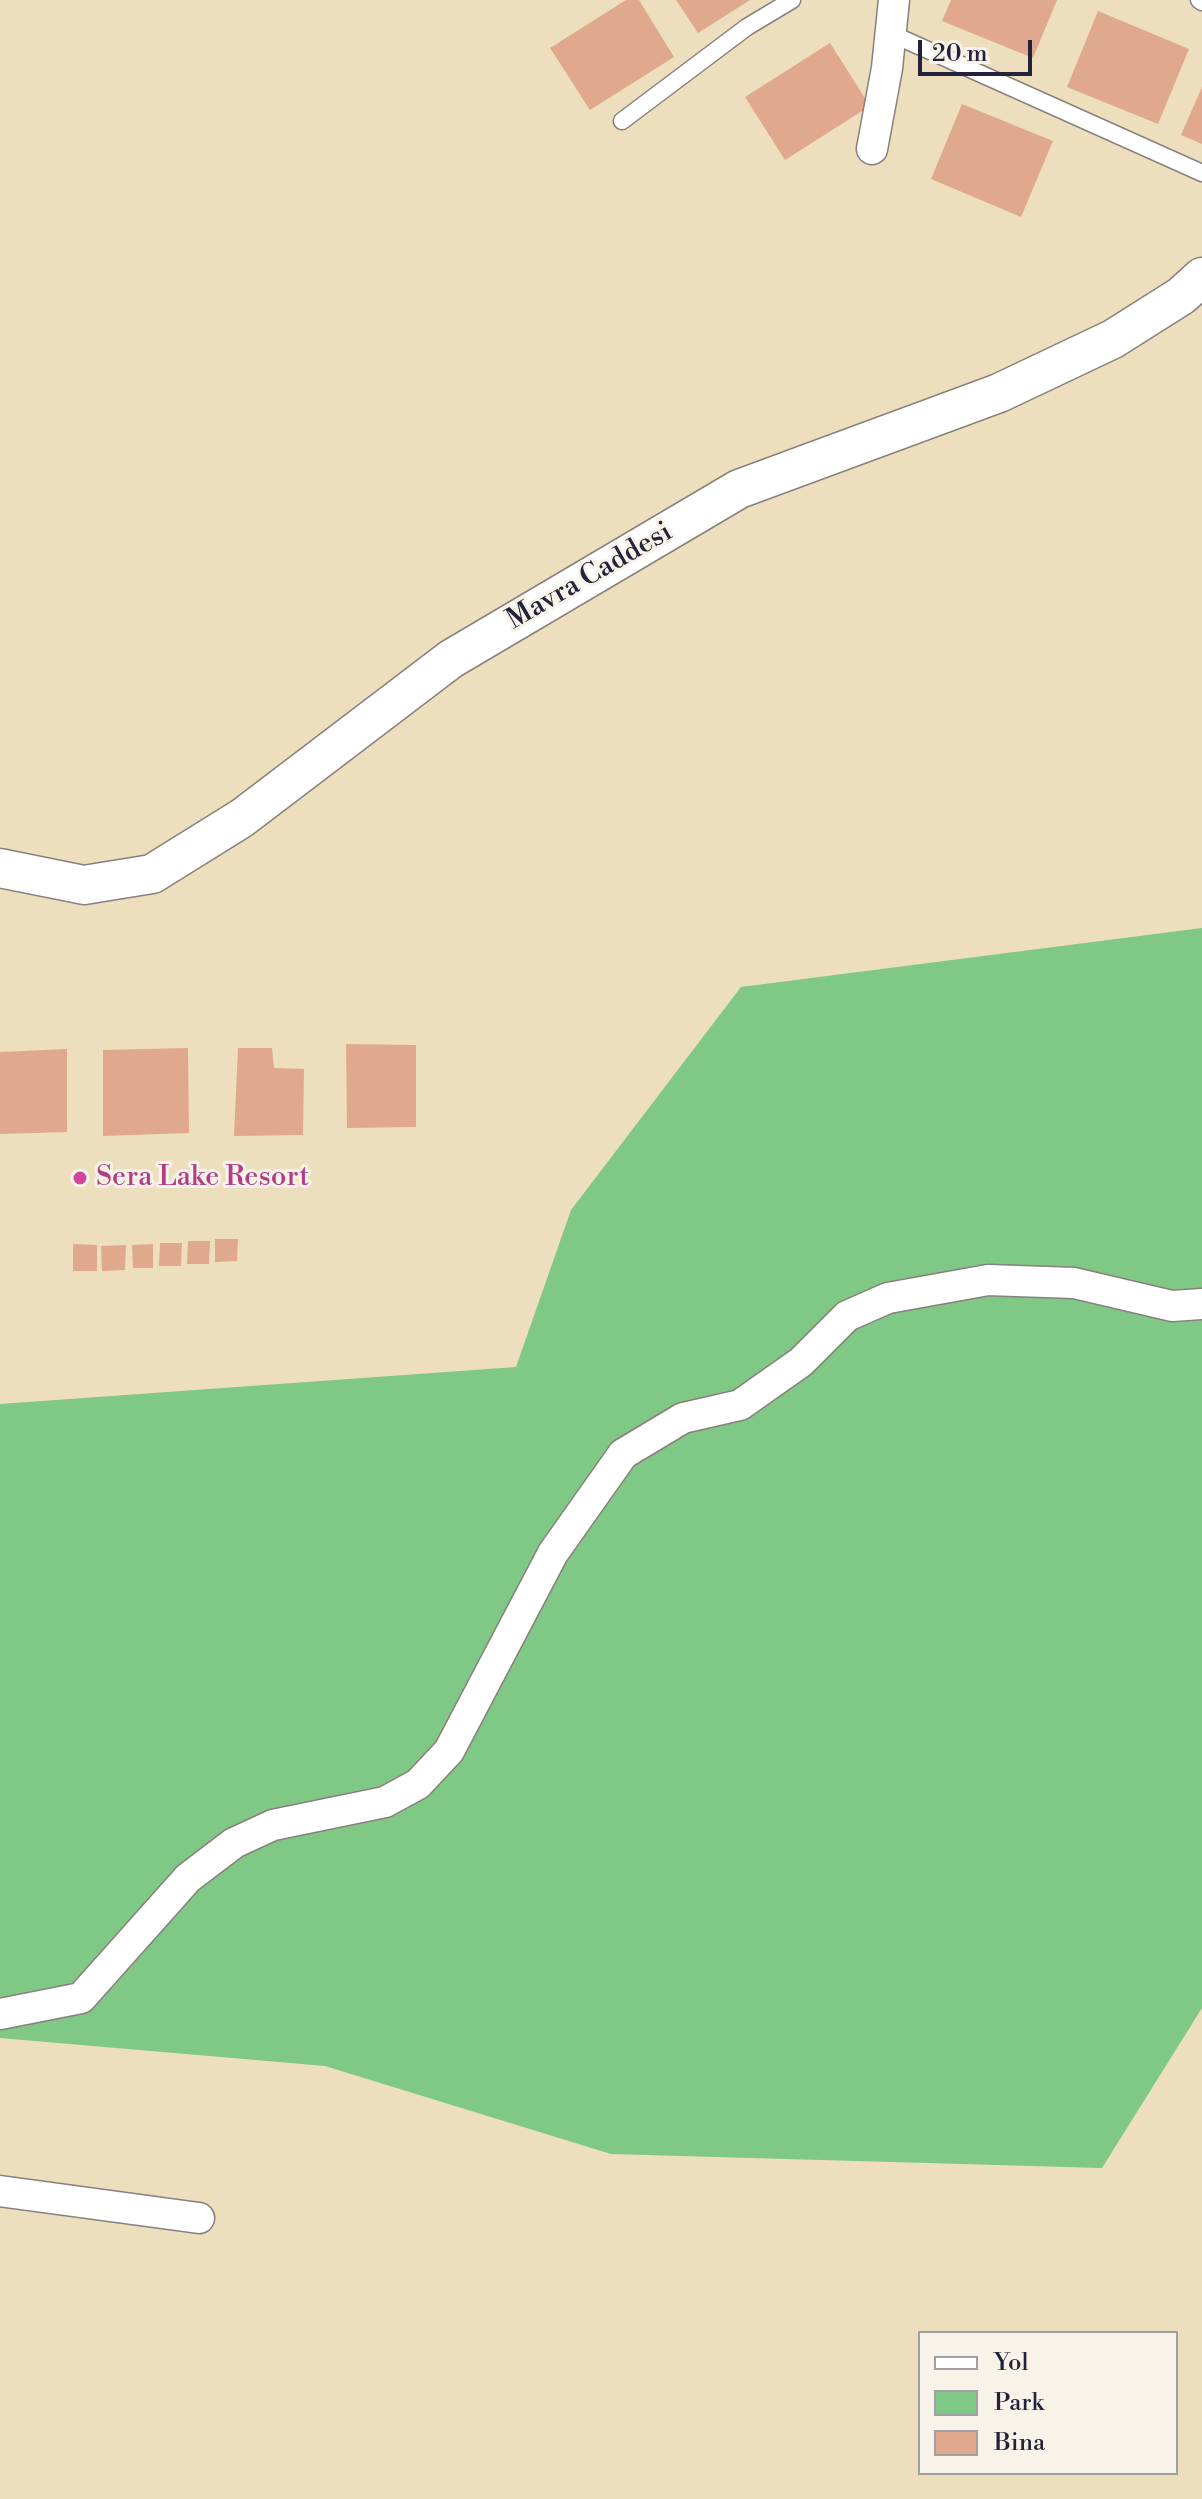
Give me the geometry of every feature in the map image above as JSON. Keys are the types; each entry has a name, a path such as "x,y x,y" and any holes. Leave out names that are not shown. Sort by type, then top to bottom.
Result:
{"street":[{"path":"872,149 892,34 894,0"},
{"name":"Mavra Caddesi","path":"0,868 84,885 152,874 242,818 451,659 739,489 999,393 1113,339 1181,296 1202,277"},
{"path":"0,2014 81,1998 188,1878 234,1843 273,1825 385,1802 418,1784 449,1751 553,1553 623,1454 683,1418 740,1405 801,1362 847,1316 888,1298 988,1280 1074,1283 1172,1306 1202,1304"},
{"path":"0,2191 199,2218"}],"lane":[{"path":"622,121 747,27 792,0"},
{"path":"892,34 1202,173"}],"green space":[{"path":"1202,928 1202,2008 1102,2168 611,2154 325,2066 0,2038 0,1404 516,1367 571,1210 741,987"}],"building":[{"path":"626,0 639,0 674,57 590,110 550,48"},
{"path":"676,0 750,0 698,33"},
{"path":"951,0 1057,0 1033,58 942,21"},
{"path":"1098,11 1189,49 1158,124 1067,87"},
{"path":"830,43 870,106 785,160 745,97"},
{"path":"1202,87 1202,144 1181,135"},
{"path":"962,104 1053,141 1021,217 931,179"},
{"path":"346,1044 416,1045 416,1127 347,1128"},
{"path":"188,1048 189,1133 103,1136 103,1050"},
{"path":"238,1048 272,1048 274,1068 304,1069 303,1135 234,1136"},
{"path":"67,1049 67,1132 0,1134 0,1052"},
{"path":"215,1239 238,1239 237,1261 215,1262"},
{"path":"188,1241 210,1241 209,1264 187,1264"},
{"path":"160,1243 182,1243 181,1266 159,1266"},
{"path":"73,1244 97,1245 97,1271 73,1271"},
{"path":"153,1244 153,1268 133,1268 132,1245"},
{"path":"126,1245 125,1270 102,1271 101,1246"}],"place":[{"name":"Sera Lake Resort","path":"80,1178"}]}
